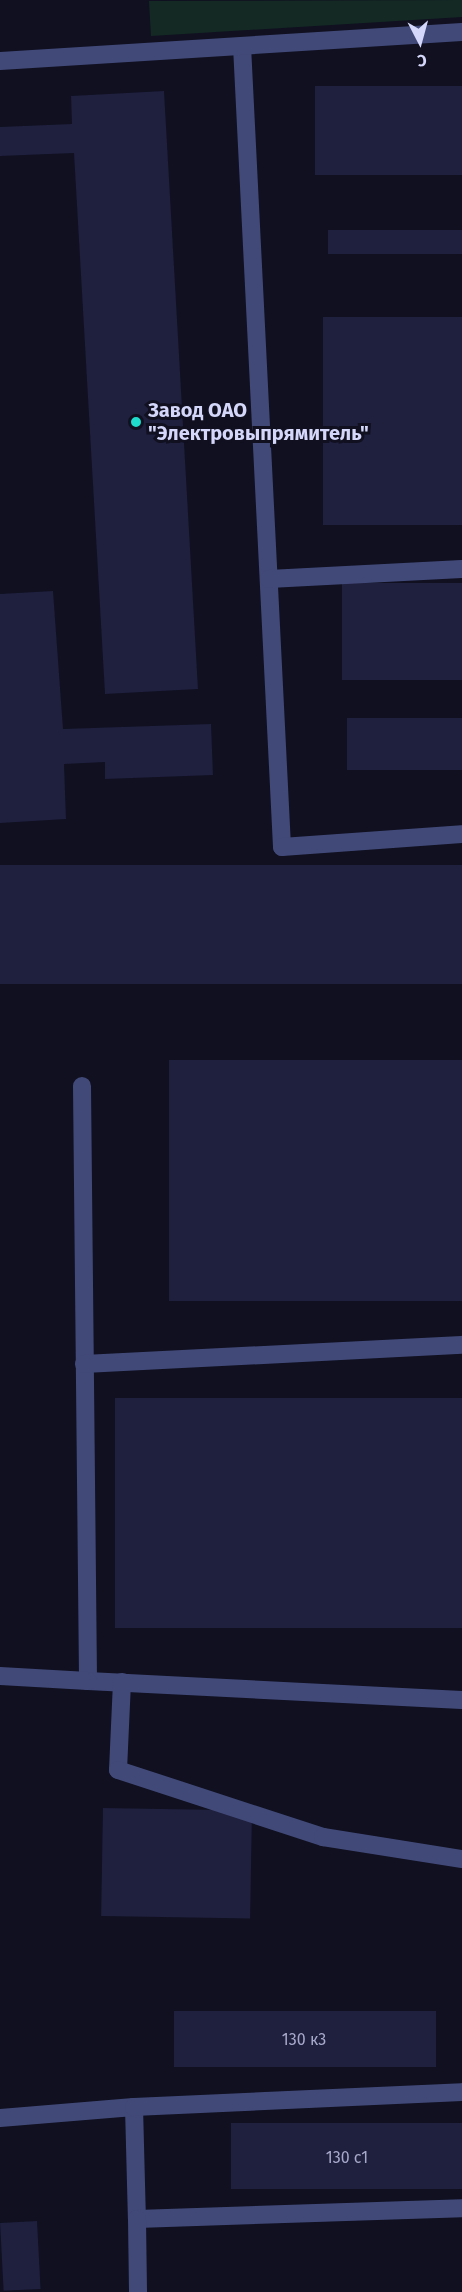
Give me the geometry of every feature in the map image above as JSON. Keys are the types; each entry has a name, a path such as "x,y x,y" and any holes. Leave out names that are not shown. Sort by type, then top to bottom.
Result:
{"lane":[{"path":"0,61 462,32"},
{"path":"242,46 282,847 462,834"},
{"path":"269,579 462,568"},
{"path":"82,1086 87,1681"},
{"path":"84,1364 462,1346"},
{"path":"0,1676 462,1700"},
{"path":"122,1682 118,1770 323,1837 460,1862"},
{"path":"0,2118 135,2107 462,2092"},
{"path":"135,2107 138,2292"},
{"path":"137,2219 462,2208"}],"green space":[{"path":"462,0 462,17 151,36 149,1"}],"building":[{"path":"315,86 462,86 462,175 315,175"},
{"name":"Завод ОАО \"Электровыпрямитель\"","path":"164,91 198,689 105,694 74,153 0,156 0,127 72,124 71,96"},
{"path":"328,230 462,230 462,254 328,254"},
{"path":"323,317 462,317 462,525 323,525"},
{"path":"342,583 462,583 462,680 342,680"},
{"path":"53,591 63,729 211,724 213,775 105,779 105,762 64,764 66,819 0,823 0,594"},
{"path":"347,718 462,718 462,770 347,770"},
{"path":"0,865 462,865 462,984 0,984"},
{"path":"169,1060 462,1060 462,1301 169,1301"},
{"path":"115,1398 462,1398 462,1628 115,1628"},
{"path":"103,1808 252,1811 250,1919 101,1916"},
{"path":"174,2011 436,2011 436,2067 174,2067"},
{"path":"231,2123 462,2123 462,2189 231,2189"},
{"path":"37,2221 41,2289 4,2291 0,2223"}],"place":[{"name":"Завод ОАО \"Электровыпрямитель\"","path":"136,422"}]}
